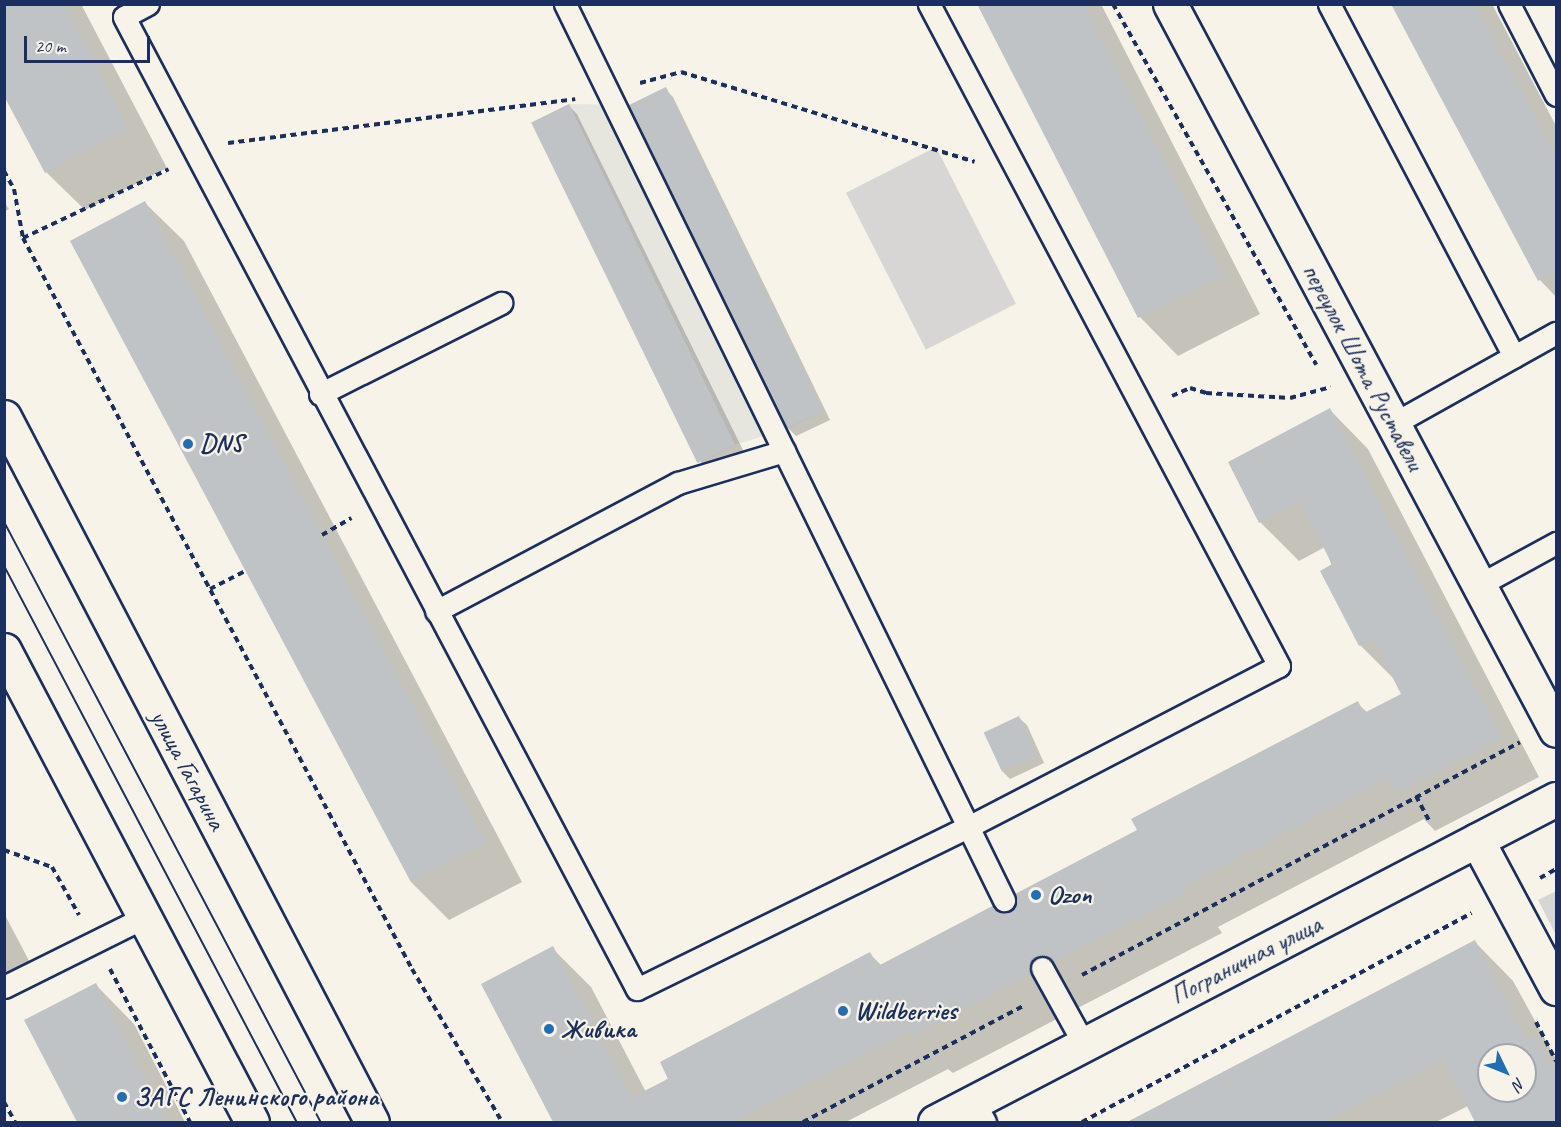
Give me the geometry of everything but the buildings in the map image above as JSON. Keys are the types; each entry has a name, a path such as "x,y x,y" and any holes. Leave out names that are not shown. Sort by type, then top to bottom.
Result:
{"street":[{"name":"переулок Шота Руставели","path":"1170,4 1555,727"},
{"name":"улица Гагарина","path":"4,417 372,1122"},
{"path":"4,650 252,1122"},
{"name":"Пограничная улица","path":"935,1122 979,1112 1084,1044 1557,799"},
{"path":"1477,840 1557,988"}],"lane":[{"path":"148,4 124,17 320,394 637,989 968,826 1279,666 929,4"},
{"path":"566,4 1004,900"},
{"path":"1329,4 1514,356"},
{"path":"1509,4 1557,95"},
{"path":"320,394 501,303"},
{"path":"1393,424 1557,333"},
{"path":"436,611 678,483 784,451"},
{"path":"1479,585 1557,543"},
{"path":"4,987 145,917"},
{"path":"1042,968 1084,1044"}],"path":[{"path":"23,238 230,142 544,104 608,92 681,72 1018,175"},
{"path":"4,171 14,189 23,238 412,969 502,1122"},
{"path":"1143,410 1190,388 1206,393 1290,398 1335,386"},
{"path":"210,589 245,571"},
{"path":"803,1122 1555,727"},
{"path":"4,850 52,867 96,941 190,1122"},
{"path":"1082,1122 1557,869"},
{"path":"4,1102 15,1122"}],"shaded area":[{"path":"666,87 823,411 787,429 737,444 699,463 531,123 569,104 629,105"},
{"path":"936,147 1016,304 926,350 846,193"},
{"path":"1556,891 1556,935 1538,900"}],"tram line":[{"path":"4,521 321,1122"},
{"path":"4,565 297,1122"}],"place":[{"name":"DNS","path":"188,444"},
{"name":"Ozon","path":"1036,895"},
{"name":"Wildberries","path":"843,1011"},
{"name":"Живика","path":"549,1029"},
{"name":"ЗАГС Ленинского района","path":"122,1097"}]}
